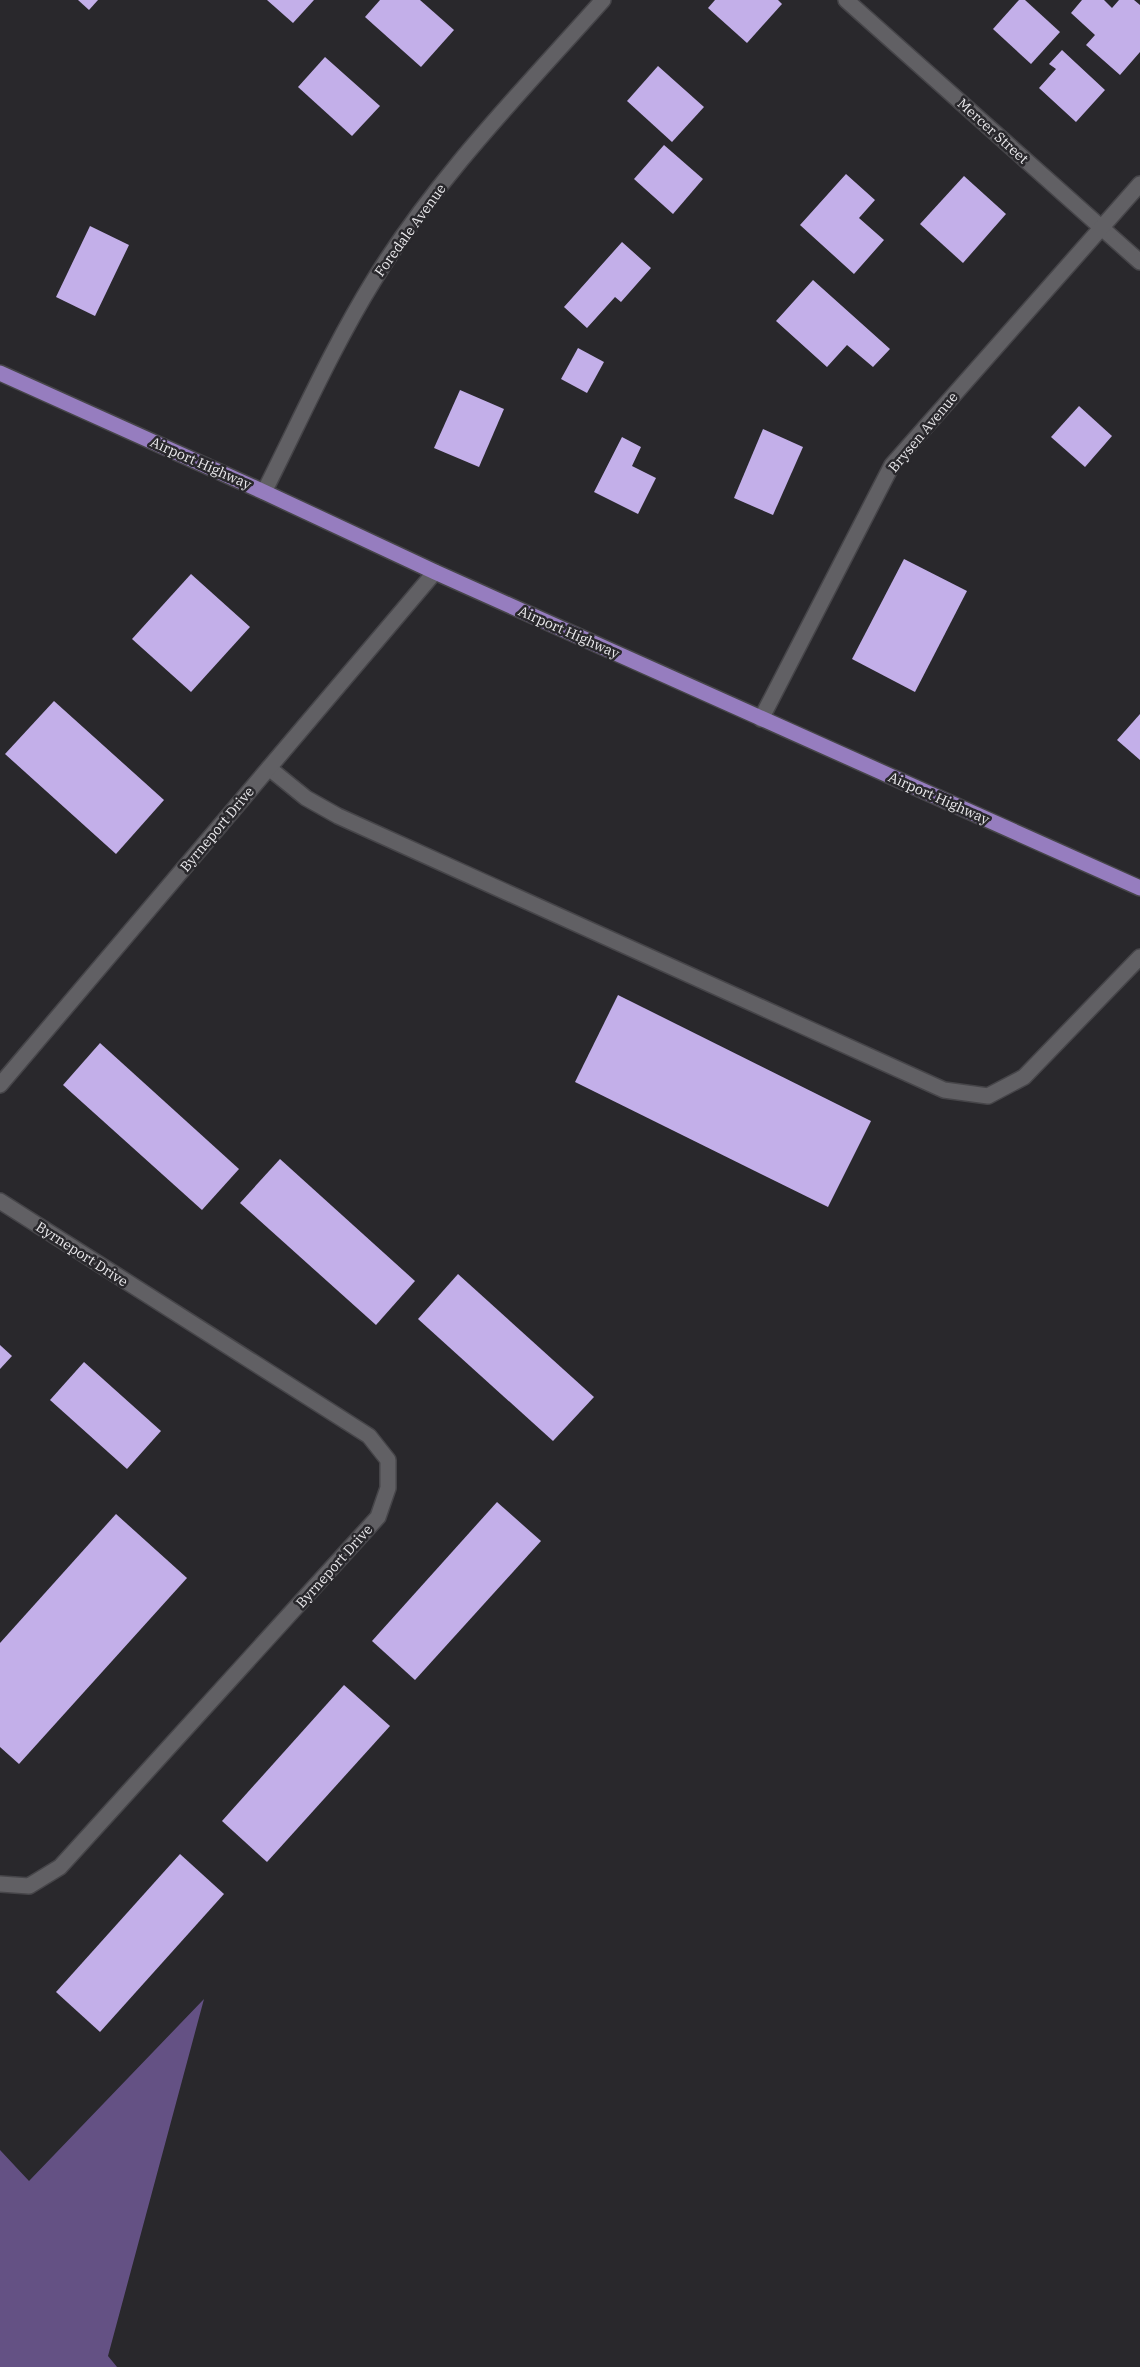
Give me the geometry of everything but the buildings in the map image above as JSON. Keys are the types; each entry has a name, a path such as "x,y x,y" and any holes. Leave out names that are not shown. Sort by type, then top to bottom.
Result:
{"main road":[{"name":"Airport Highway","path":"0,373 264,492 435,572 1140,888"}],"street":[{"name":"Foredale Avenue","path":"264,492 347,328 374,280 422,210 477,140 603,0"},
{"name":"Mercer Street","path":"846,0 1140,262"},
{"name":"Brysen Avenue","path":"761,718 892,465 1140,184"},
{"name":"Byrneport Drive","path":"0,1086 435,572"},
{"path":"269,768 306,798 338,816 944,1090 988,1096 1024,1077 1140,957"},
{"name":"Byrneport Drive","path":"0,1201 369,1436 388,1460 388,1488 378,1517 60,1867 29,1886 0,1884"}],"shaded area":[{"path":"204,1999 108,2356 117,2367 0,2367 0,2150 29,2181"}]}
